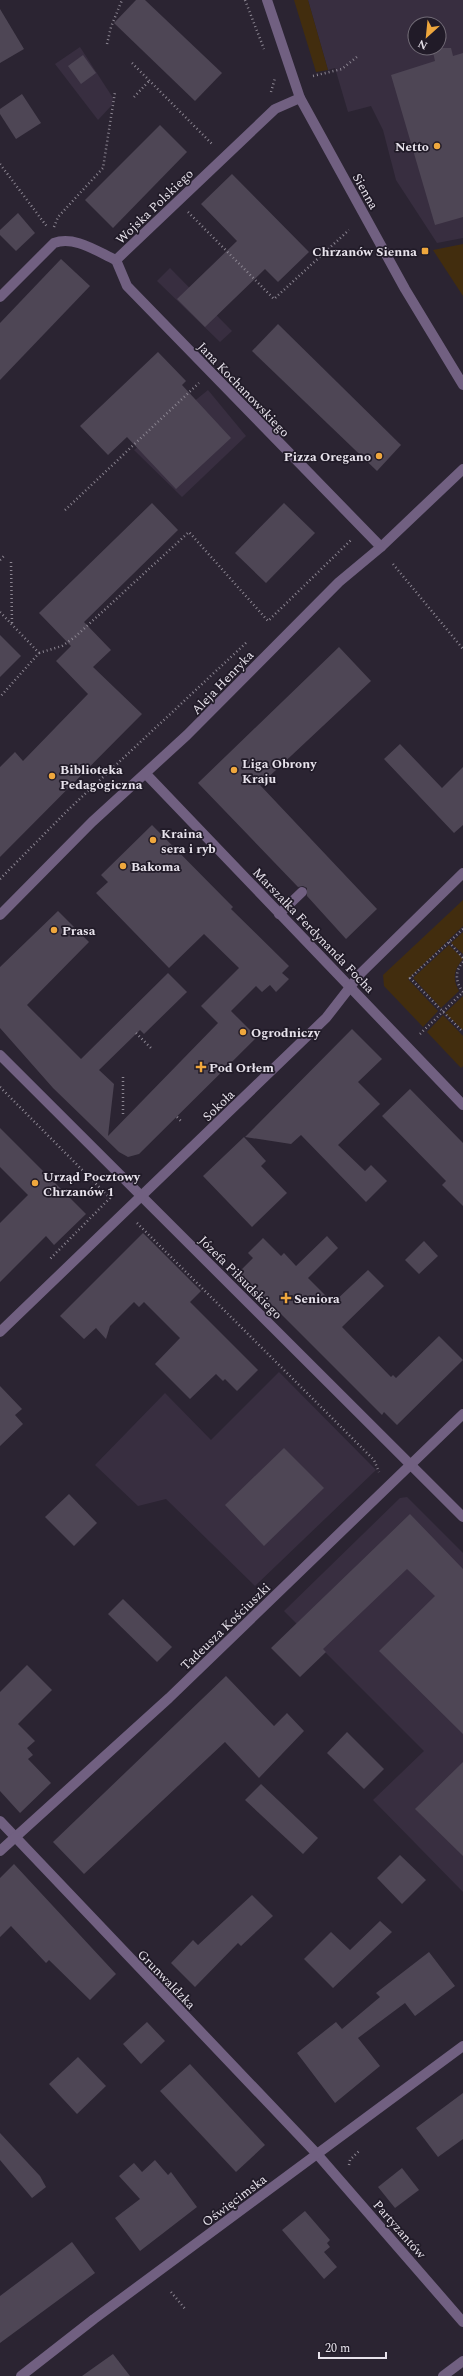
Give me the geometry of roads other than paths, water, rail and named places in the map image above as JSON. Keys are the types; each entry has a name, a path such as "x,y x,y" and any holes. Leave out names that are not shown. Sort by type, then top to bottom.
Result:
{"street":[{"name":"Sienna","path":"267,0 300,98 406,289 463,384"},
{"name":"Wojska Polskiego","path":"0,297 54,243 62,240 75,242 116,260 275,109 300,98"},
{"name":"Jana Kochanowskiego","path":"116,260 127,286 210,374 381,547"},
{"name":"Aleja Henryka","path":"0,915 92,822 187,735 338,582 381,547 463,469"},
{"name":"Marszałka Ferdynanda Focha","path":"146,774 463,1105"},
{"name":"Sokoła","path":"0,1332 142,1197 326,1018 349,986 463,873"},
{"path":"279,914 302,892"},
{"name":"Józefa Piłsudskiego","path":"0,1055 463,1517"},
{"name":"Tadeusza Kościuszki","path":"0,1851 169,1698 463,1414"},
{"name":"Grunwaldzka","path":"0,1821 317,2154"},
{"name":"Oświęcimska","path":"21,2376 94,2319 463,2046"},
{"name":"Partyzantów","path":"317,2154 463,2322"},
{"path":"443,2376 463,2361"}],"place":[{"name":"Netto","path":"437,146"},
{"name":"Chrzanów Sienna","path":"425,251"},
{"name":"Pizza Oregano","path":"379,456"},
{"name":"Liga Obrony Kraju","path":"234,770"},
{"name":"Biblioteka Pedagogiczna","path":"52,776"},
{"name":"Kraina sera i ryb","path":"153,840"},
{"name":"Bakoma","path":"123,866"},
{"name":"Prasa","path":"54,930"},
{"name":"Ogrodniczy","path":"243,1032"},
{"name":"Pod Orłem","path":"201,1067"},
{"name":"Urząd Pocztowy Chrzanów 1","path":"35,1183"},
{"name":"Seniora","path":"286,1298"}]}
